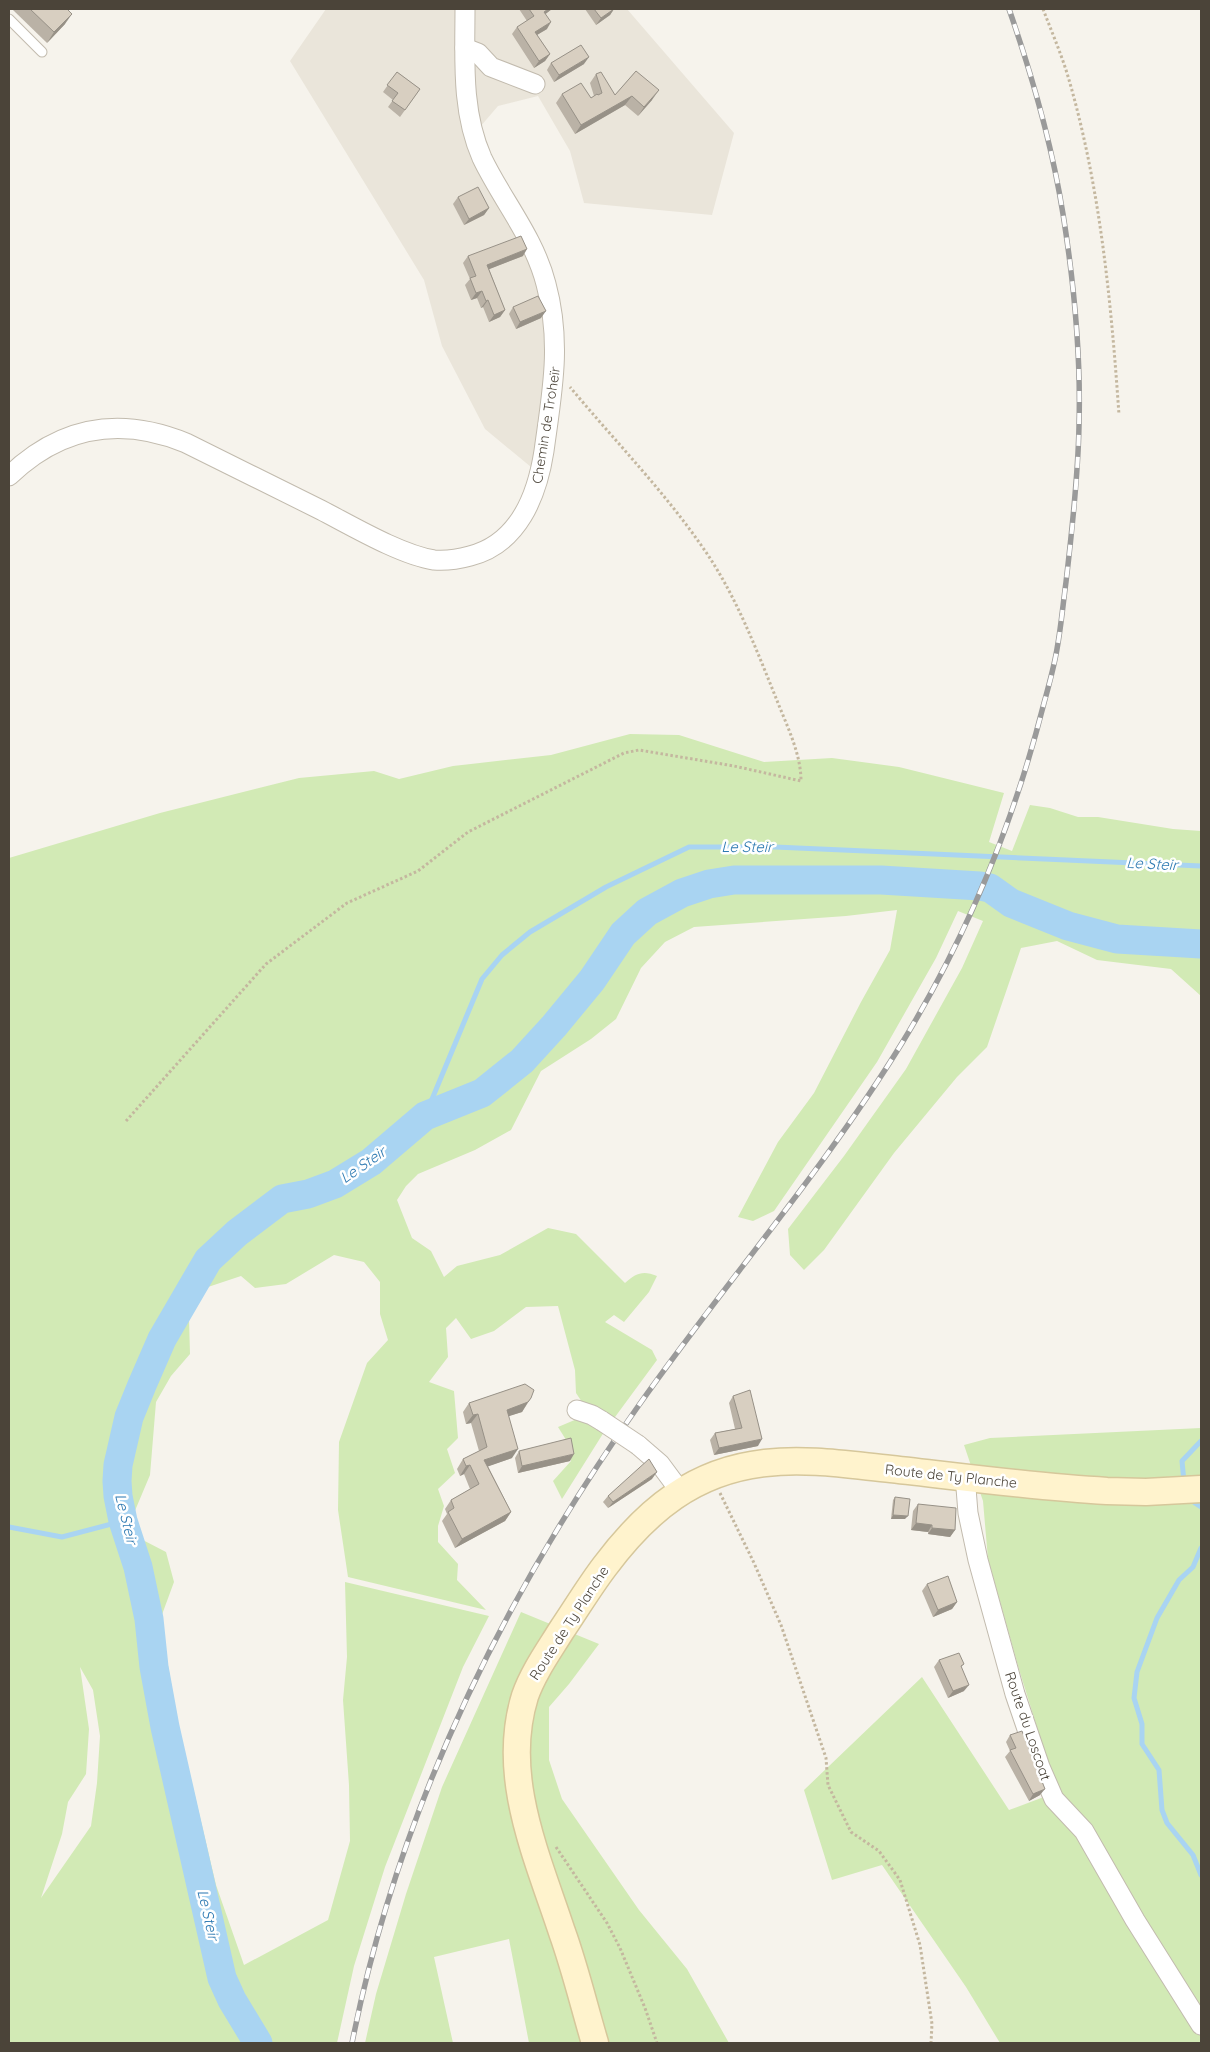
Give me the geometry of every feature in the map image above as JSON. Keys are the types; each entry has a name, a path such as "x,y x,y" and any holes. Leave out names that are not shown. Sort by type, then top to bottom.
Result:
{"street":[{"name":"Chemin de Troheïr","path":"9,476 46,447 77,434 110,428 145,430 186,443 415,555 434,560 463,558 490,550 500,543 521,518 535,492 541,469 555,370 556,347 546,282 532,247 481,155 469,110 465,76 466,9"},
{"path":"465,48 478,53 491,67 535,84"},
{"path":"577,1410 602,1420 638,1445 660,1464 680,1491"},
{"name":"Route de Ty Planche","path":"596,2043 564,1936 530,1835 522,1800 516,1747 518,1723 529,1686 586,1592 613,1555 652,1513 680,1491 727,1470 754,1464 803,1461 1072,1489 1146,1492 1192,1490"},
{"name":"Route du Loscoat","path":"967,1477 966,1498 978,1560 1015,1694 1040,1767 1054,1799 1084,1831 1135,1920 1201,2025"}],"lane":[{"path":"9,20 42,52"}],"path":[{"path":"1043,9 1067,72 1098,211 1114,346 1119,415"},
{"path":"126,1121 266,964 347,903 418,871 468,832 624,753 639,750 734,766 801,782 794,745 755,646 738,608 702,546 653,483 555,370"},
{"path":"709,1477 725,1502 781,1625 826,1758 828,1785 851,1832 879,1852 900,1880 920,1946 932,2024 931,2043"},
{"path":"530,1835 548,1837 559,1850 607,1923 620,1948 645,2008 657,2043"}],"shaded area":[{"path":"326,9 627,9 734,133 712,215 584,203 570,151 538,96 498,106 468,141 532,269 546,325 544,396 531,467 485,429 442,346 424,280 290,61"}],"green space":[{"path":"630,734 679,735 764,762 832,758 899,767 1004,793 989,842 1012,851 1030,805 1050,808 1078,817 1098,817 1173,829 1201,831 1201,996 1171,969 1097,960 1057,941 1021,948 987,1047 957,1077 894,1153 824,1250 804,1270 790,1255 788,1229 844,1156 906,1069 962,968 983,921 958,911 936,958 877,1062 774,1211 753,1221 738,1217 778,1142 814,1093 890,950 897,910 846,916 694,927 665,942 641,968 616,1019 591,1039 541,1071 511,1130 475,1150 418,1174 406,1186 397,1200 412,1238 431,1251 444,1277 457,1266 500,1255 548,1228 576,1234 625,1283 633,1277 644,1273 657,1276 649,1292 624,1322 614,1315 605,1322 652,1350 657,1360 604,1432 562,1499 553,1481 571,1461 568,1443 558,1427 577,1419 582,1402 576,1393 575,1370 558,1306 526,1307 494,1331 471,1339 456,1318 446,1328 448,1357 429,1382 454,1391 458,1438 447,1449 455,1473 438,1489 444,1506 438,1526 438,1542 458,1564 457,1580 486,1610 348,1577 338,1510 339,1442 367,1363 388,1340 380,1314 380,1282 364,1262 334,1255 286,1284 255,1288 241,1276 208,1287 189,1319 190,1354 171,1376 156,1402 150,1475 134,1513 137,1537 166,1552 174,1582 160,1620 179,1728 216,1885 244,1965 328,1920 350,1841 349,1785 343,1700 347,1657 345,1582 489,1616 463,1667 385,1867 354,1966 337,2043 9,2043 9,858 160,813 299,778 374,771 399,779 453,766 551,755","holes":["80,1667 93,1690 100,1736 97,1783 91,1826 41,1898 62,1834 68,1802 86,1774 89,1729"]},
{"path":"1201,1428 1201,2043 1000,2043 966,1987 882,1865 832,1880 804,1790 922,1677 1009,1810 1057,1792 1018,1666 988,1559 983,1501 964,1445 990,1438"},
{"path":"521,1612 599,1644 549,1707 549,1760 562,1799 639,1910 687,1969 729,2043 529,2043 509,1939 434,1957 453,2043 365,2043 376,1994 406,1894 442,1787"}],"building":[{"path":"30,9 67,9 72,14 54,32"},
{"path":"529,9 548,9 544,12 551,22 535,32 550,54 539,61 517,27 534,16"},
{"path":"594,9 614,9 601,18"},
{"path":"581,45 589,57 559,75 551,63"},
{"path":"636,71 659,90 644,107 632,96 581,125 562,94 581,83 591,98 602,93 596,74 601,72 615,95"},
{"path":"397,72 420,89 405,110 392,101 398,93 387,85"},
{"path":"478,187 489,208 469,219 458,197"},
{"path":"521,236 527,249 487,265 505,310 494,315 482,291 476,293 470,278 476,276 468,256"},
{"path":"538,296 546,311 520,322 513,307"},
{"path":"525,1384 534,1390 531,1398 528,1402 507,1410 518,1449 484,1460 511,1512 462,1539 448,1512 454,1508 451,1500 479,1484 470,1465 466,1466 463,1459 487,1447 478,1414 473,1415 469,1403"},
{"path":"750,1390 762,1439 719,1448 715,1433 742,1428 733,1396"},
{"path":"571,1438 574,1454 522,1466 519,1451"},
{"path":"649,1459 657,1472 613,1502 608,1496"},
{"path":"895,1497 910,1499 908,1516 893,1515"},
{"path":"918,1504 956,1508 955,1530 932,1528 932,1525 916,1523"},
{"path":"948,1576 957,1602 938,1610 927,1584"},
{"path":"959,1653 964,1664 961,1666 969,1685 953,1691 939,1660"},
{"path":"1022,1731 1045,1789 1033,1794 1010,1750 1016,1748 1010,1735"}],"waterway":[{"name":"Le Steir","path":"425,1116 482,979 502,955 530,932 606,887 689,847 775,847 1201,866"},
{"name":"Le Steir","path":"258,2043 232,2000 222,1978 165,1727 154,1667 149,1619 138,1567 123,1521 117,1481 118,1465 129,1417 142,1385 162,1339 208,1260 237,1233 282,1199 308,1194 335,1184 371,1162 425,1116 482,1093 522,1061 554,1026 592,980 623,934 647,912 682,893 709,884 734,880 881,880 980,886 990,888 1011,903 1068,926 1117,939 1201,944"},
{"path":"1184,1482 1182,1461 1201,1441"},
{"path":"1189,1499 1201,1507"},
{"path":"9,1527 62,1537 123,1521"},
{"path":"1201,1548 1193,1567 1179,1580 1157,1618 1137,1672 1134,1698 1142,1724 1142,1744 1159,1770 1162,1810 1167,1823 1193,1855 1201,1875"}],"railway":[{"path":"352,2043 372,1957 397,1872 427,1790 462,1709 501,1630 543,1553 639,1405 840,1136 902,1043 947,962 967,921 986,878 1018,792 1048,689 1058,641 1074,504 1079,400 1078,346 1073,293 1067,240 1058,188 1040,110 1026,59 1009,9"}]}
